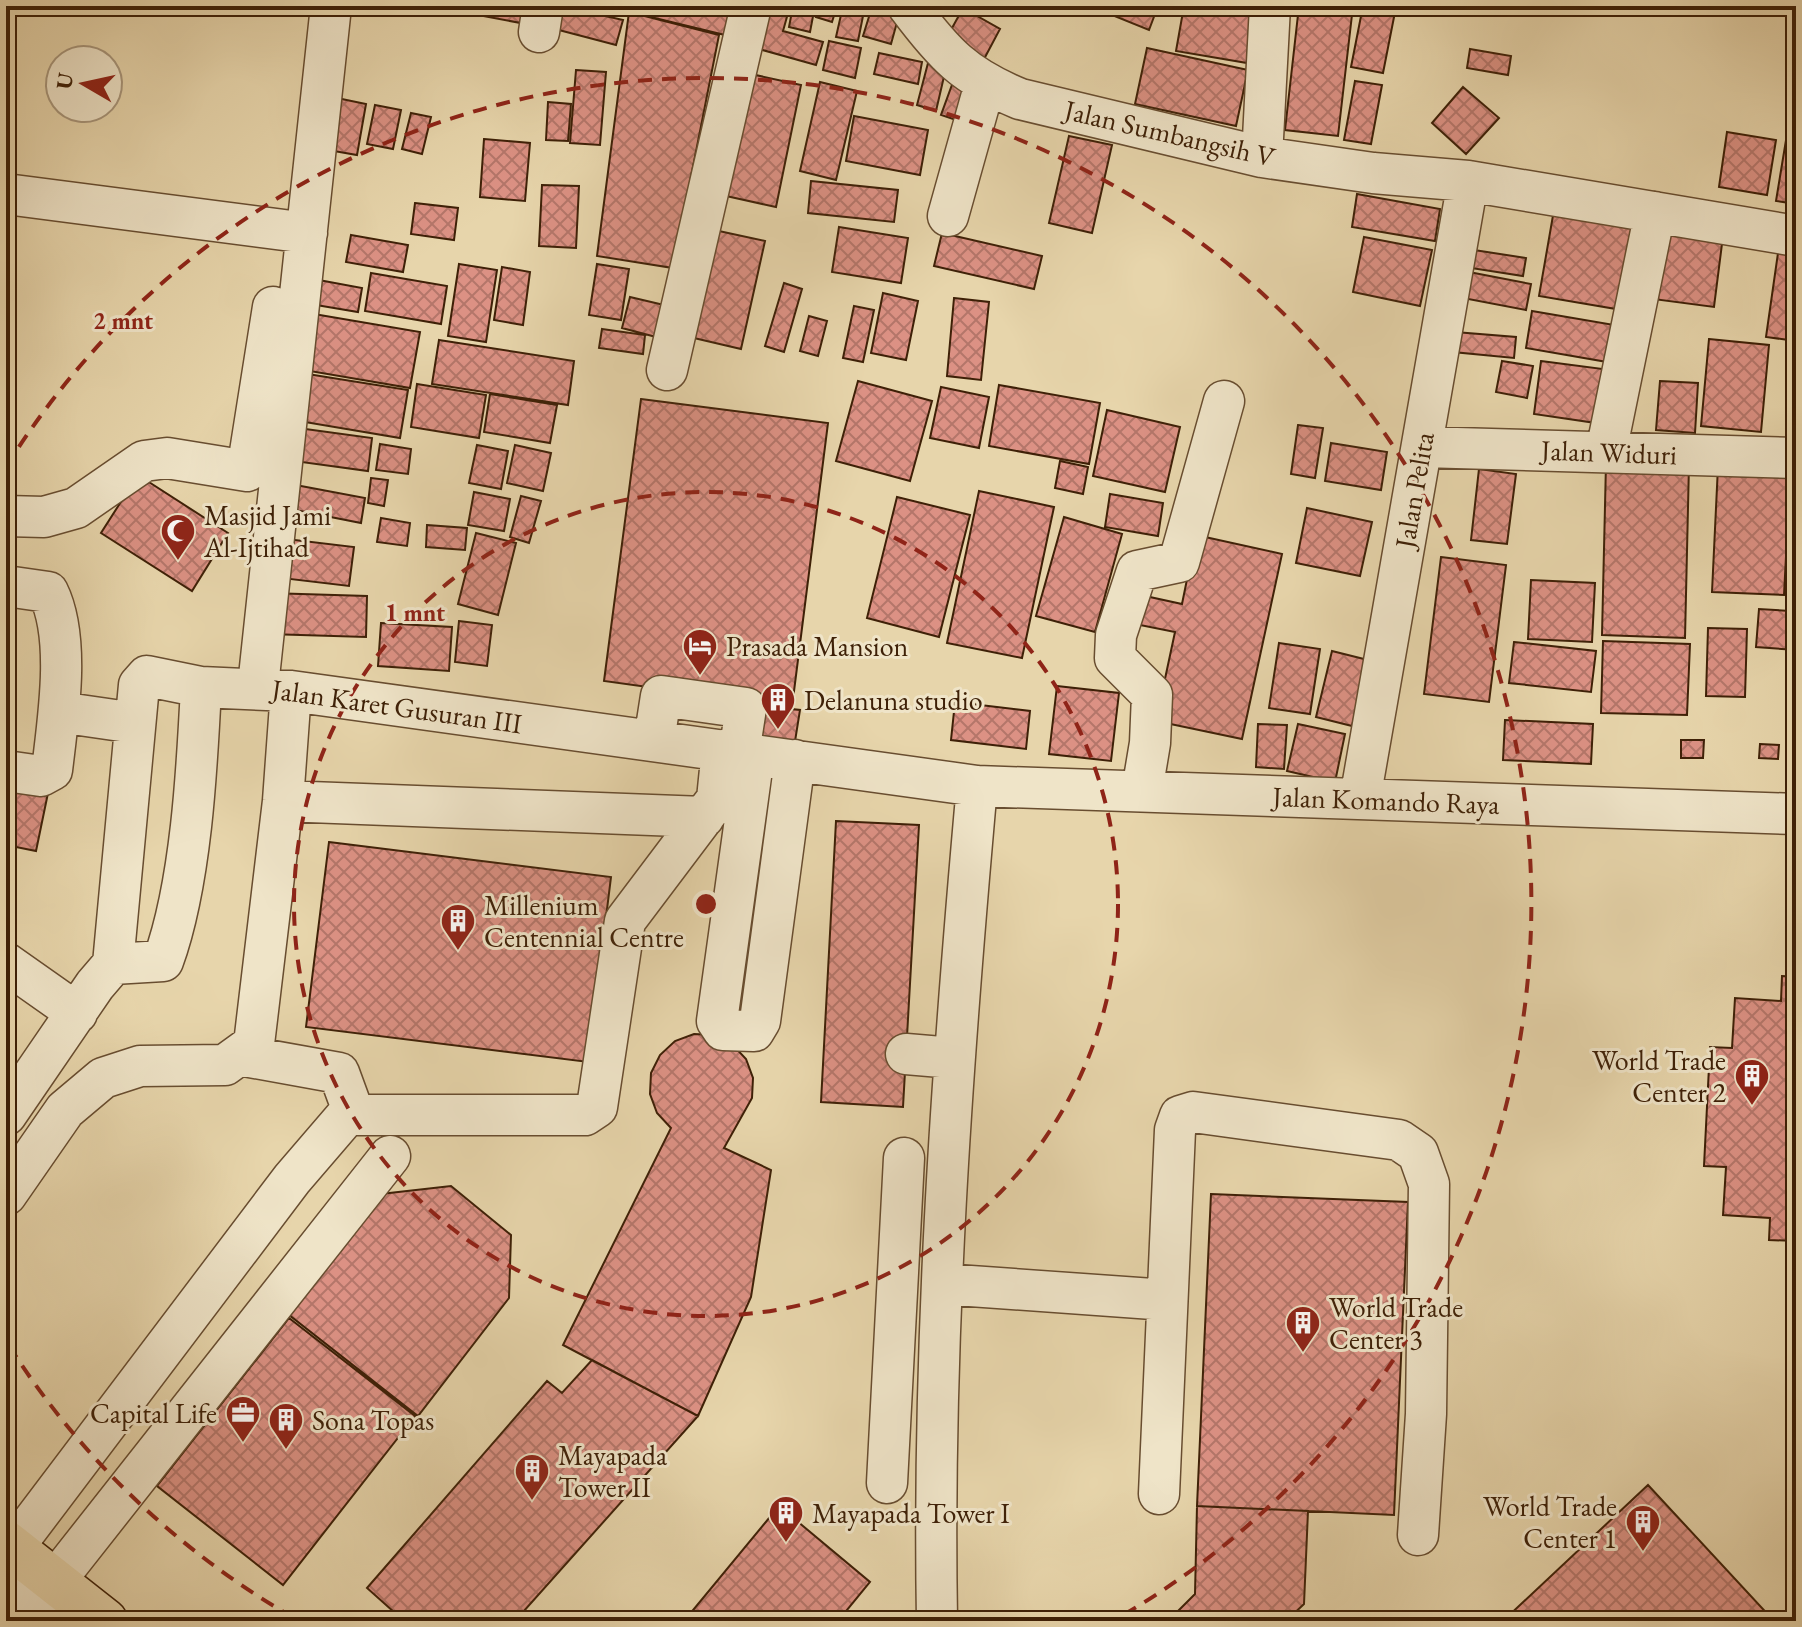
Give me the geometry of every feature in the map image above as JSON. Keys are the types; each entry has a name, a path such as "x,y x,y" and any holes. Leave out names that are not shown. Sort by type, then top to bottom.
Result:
{"main road":[{"path":"9,1545 105,1621"}],"street":[{"name":"Jalan Karet Gusuran III","path":"331,6 296,232 274,688 977,786"},
{"path":"667,370 751,6"},
{"name":"Jalan Sumbangsih V","path":"908,6 961,68 985,84 1020,99 1262,157 1373,173 1468,181"},
{"path":"1262,157 1270,6"},
{"path":"948,216 985,84"},
{"path":"1468,181 1796,236"},
{"name":"Jalan Pelita","path":"1360,799 1468,181"},
{"path":"6,194 296,232 247,471 167,458 144,461 76,508 44,517 6,516"},
{"path":"1606,452 1655,212"},
{"path":"1142,791 1150,743 1152,695 1115,658 1116,635 1137,571 1179,562 1224,401"},
{"name":"Jalan Widuri","path":"1422,447 1796,458"},
{"path":"6,586 48,592 59,613 59,712 52,770 41,776 6,771"},
{"path":"6,1115 113,964 139,685 147,676 201,687 274,688 283,801 254,1044 225,1065 140,1066 103,1078 65,1110 6,1195"},
{"path":"113,964 163,961 178,920 195,782 201,687"},
{"path":"59,712 135,723"},
{"path":"738,752 717,1021 723,1030 754,1031 760,1021 795,760"},
{"path":"9,1545 292,1179 347,1115 585,1115 597,1107 625,921 717,799 738,752"},
{"path":"937,1621 934,1492 942,1284 953,1058 977,786"},
{"name":"Jalan Komando Raya","path":"977,786 1796,814"},
{"path":"283,801 704,817"},
{"path":"6,963 77,1013"},
{"path":"906,1054 953,1058"},
{"path":"239,1055 339,1073 354,1114"},
{"path":"1159,1494 1175,1130 1180,1116 1193,1112 1399,1140 1418,1153 1429,1184 1426,1414 1418,1535"},
{"path":"55,1581 390,1156"},
{"path":"887,1483 904,1158"},
{"path":"942,1284 1167,1300"},
{"path":"6,1595 40,1621"}],"building":[{"path":"447,6 529,6 526,24 446,9"},
{"path":"561,6 623,20 616,45 555,29"},
{"path":"631,6 736,6 729,36 630,12"},
{"path":"772,6 790,6 783,31 823,42 816,65 759,49"},
{"path":"793,6 814,11 810,32 789,27"},
{"path":"820,6 837,6 832,22 816,17"},
{"path":"843,6 865,6 858,41 836,37"},
{"path":"1098,6 1158,6 1149,30 1097,9"},
{"path":"1184,6 1262,6 1253,64 1176,51"},
{"path":"1299,6 1353,6 1338,136 1285,130"},
{"path":"1363,6 1395,12 1383,73 1351,67"},
{"path":"1390,6 1437,6 1436,14"},
{"path":"872,7 899,15 891,44 863,36"},
{"path":"963,8 1000,29 983,61 946,39"},
{"path":"629,12 719,35 673,268 597,256"},
{"path":"829,41 861,48 855,78 823,70"},
{"path":"1147,48 1248,70 1236,126 1135,104"},
{"path":"1470,49 1511,56 1508,75 1467,68"},
{"path":"879,53 922,62 918,84 874,74"},
{"path":"928,63 946,68 936,111 917,105"},
{"path":"576,70 606,72 600,145 570,143"},
{"path":"751,74 801,85 776,207 726,196"},
{"path":"1355,81 1382,85 1371,144 1344,140"},
{"path":"820,82 857,91 836,180 800,171"},
{"path":"953,82 970,88 959,121 941,115"},
{"path":"1463,87 1499,118 1466,154 1432,123"},
{"path":"337,98 366,104 357,155 328,150"},
{"path":"548,102 571,104 568,141 546,140"},
{"path":"375,105 401,110 393,149 367,144"},
{"path":"411,113 431,117 422,154 402,149"},
{"path":"854,116 928,130 920,175 846,161"},
{"path":"1727,132 1776,140 1767,195 1719,187"},
{"path":"1069,136 1112,145 1092,233 1049,223"},
{"path":"484,139 530,143 525,201 480,197"},
{"path":"1786,140 1796,141 1796,204 1776,201"},
{"path":"811,181 898,190 894,222 808,213"},
{"path":"542,185 579,186 576,248 539,246"},
{"path":"1357,194 1440,209 1435,241 1352,227"},
{"path":"415,203 458,208 454,240 411,234"},
{"path":"1555,204 1638,218 1622,310 1539,296"},
{"path":"1663,221 1724,228 1714,307 1653,299"},
{"path":"839,227 908,238 901,283 832,272"},
{"path":"705,228 765,241 741,349 681,335"},
{"path":"942,233 1042,256 1034,289 934,266"},
{"path":"351,235 408,245 403,272 346,262"},
{"path":"1364,237 1432,250 1420,306 1353,292"},
{"path":"1780,239 1796,241 1796,341 1766,337"},
{"path":"1474,250 1526,258 1523,276 1471,268"},
{"path":"459,264 497,270 486,342 448,336"},
{"path":"597,264 629,269 621,320 589,315"},
{"path":"502,267 530,272 523,325 494,320"},
{"path":"1469,272 1531,284 1526,310 1463,298"},
{"path":"371,273 447,286 441,324 365,311"},
{"path":"308,278 362,288 358,312 304,303"},
{"path":"784,283 802,289 784,352 765,346"},
{"path":"883,293 918,301 906,360 871,353"},
{"path":"630,297 664,305 656,337 622,328"},
{"path":"954,298 989,302 981,380 947,376"},
{"path":"854,306 874,310 863,362 843,358"},
{"path":"1532,311 1620,326 1613,363 1526,348"},
{"path":"308,313 420,332 410,388 298,369"},
{"path":"809,316 827,321 818,356 800,351"},
{"path":"602,329 645,335 643,354 599,348"},
{"path":"1455,332 1516,337 1514,358 1453,352"},
{"path":"1709,339 1769,345 1761,432 1701,426"},
{"path":"439,340 574,361 568,405 432,384"},
{"path":"1502,361 1533,366 1527,398 1496,392"},
{"path":"1541,361 1603,369 1596,423 1534,414"},
{"path":"295,372 408,390 400,438 287,419"},
{"path":"858,381 932,401 910,481 836,461"},
{"path":"1660,381 1698,383 1695,433 1656,430"},
{"path":"417,384 486,395 479,438 411,427"},
{"path":"999,385 1100,403 1089,464 989,446"},
{"path":"941,387 989,397 979,448 930,438"},
{"path":"490,394 557,405 550,443 484,432"},
{"path":"641,399 828,423 792,707 604,681"},
{"path":"1107,410 1180,427 1165,492 1093,476"},
{"path":"1298,425 1323,428 1315,478 1291,474"},
{"path":"298,428 372,438 368,471 294,461"},
{"path":"1331,443 1387,452 1381,490 1325,481"},
{"path":"380,444 411,449 408,474 376,470"},
{"path":"477,445 508,451 501,489 469,483"},
{"path":"515,445 551,453 543,491 507,483"},
{"path":"1060,461 1088,467 1083,494 1055,488"},
{"path":"1606,463 1689,464 1685,638 1602,635"},
{"path":"1718,466 1796,470 1796,500 1789,499 1784,595 1712,592"},
{"path":"1479,469 1516,474 1507,544 1471,540"},
{"name":"Masjid Jami Al-Ijtihad","path":"138,475 228,533 192,591 101,533"},
{"path":"371,478 388,480 384,506 368,503"},
{"path":"285,483 365,498 361,523 280,507"},
{"path":"979,491 1054,507 1022,658 947,643"},
{"path":"474,492 510,499 504,531 468,525"},
{"path":"1110,494 1163,503 1158,536 1105,527"},
{"path":"521,496 541,501 529,543 510,537"},
{"path":"897,497 970,515 939,637 867,618"},
{"path":"1307,508 1372,522 1360,576 1296,563"},
{"path":"1064,517 1122,534 1095,632 1036,616"},
{"path":"381,518 410,523 407,546 377,542"},
{"path":"427,525 467,528 465,550 426,547"},
{"path":"476,533 516,543 498,615 458,604"},
{"path":"1196,535 1282,554 1242,739 1156,721 1175,632 1130,623 1136,594 1182,604"},
{"path":"278,538 354,547 349,586 273,577"},
{"path":"1796,552 1796,650 1756,647 1759,609 1790,611"},
{"path":"1441,557 1506,565 1489,702 1424,694"},
{"path":"1531,580 1595,583 1592,642 1528,639"},
{"path":"268,593 367,596 366,637 268,634"},
{"path":"459,621 492,625 487,666 455,662"},
{"path":"381,623 452,627 449,671 378,666"},
{"path":"1708,628 1747,629 1745,697 1706,696"},
{"path":"1603,641 1690,644 1687,715 1601,713"},
{"path":"1514,642 1596,651 1591,692 1509,683"},
{"path":"1279,643 1320,649 1310,714 1269,708"},
{"path":"1332,651 1368,660 1352,726 1316,717"},
{"path":"1057,686 1119,693 1111,761 1049,754"},
{"path":"955,702 1030,711 1026,749 951,740"},
{"name":"Delanuna studio","path":"763,706 800,710 793,754 757,751"},
{"path":"1505,720 1593,724 1591,764 1503,760"},
{"path":"1258,724 1287,725 1284,769 1256,767"},
{"path":"1298,724 1345,734 1335,782 1287,771"},
{"path":"1681,740 1704,740 1703,758 1681,758"},
{"path":"1760,744 1779,745 1778,759 1759,758"},
{"path":"6,785 48,793 36,851 6,845"},
{"path":"836,821 919,825 903,1107 821,1102"},
{"name":"Millenium Centennial Centre","path":"329,842 611,877 588,1062 306,1027"},
{"name":"World Trade Center 2","path":"1782,976 1796,977 1796,1241 1769,1240 1770,1218 1723,1215 1726,1167 1704,1166 1710,1047 1732,1048 1735,998 1781,1001"},
{"path":"694,1034 714,1035 732,1044 746,1059 753,1078 752,1098 724,1148 771,1170 751,1297 698,1416 563,1345 671,1128 657,1113 650,1094 651,1073 660,1055 675,1041"},
{"path":"451,1186 511,1235 509,1298 418,1416 284,1311 372,1195"},
{"name":"World Trade Center 3","path":"1211,1194 1408,1202 1394,1515 1197,1506"},
{"name":"Sona Topas","path":"289,1318 415,1416 283,1585 157,1486"},
{"name":"Mayapada Tower II","path":"592,1360 698,1416 515,1621 404,1621 367,1588 547,1381 562,1393"},
{"name":"World Trade Center 1","path":"1648,1485 1774,1621 1503,1621"},
{"name":"Mayapada Tower I","path":"779,1506 870,1582 838,1621 684,1621"},
{"path":"1197,1506 1308,1511 1304,1604 1286,1621 1168,1621 1195,1594"}],"place":[{"name":"Masjid Jami Al-Ijtihad","path":"178,562"},
{"name":"Prasada Mansion","path":"700,677"},
{"name":"Delanuna studio","path":"778,731"},
{"name":"Millenium Centennial Centre","path":"458,952"},
{"name":"World Trade Center 2","path":"1752,1107"},
{"name":"World Trade Center 3","path":"1303,1354"},
{"name":"Capital Life","path":"243,1444"},
{"name":"Sona Topas","path":"286,1451"},
{"name":"Mayapada Tower II","path":"532,1502"},
{"name":"Mayapada Tower I","path":"786,1544"},
{"name":"World Trade Center 1","path":"1643,1553"}]}
